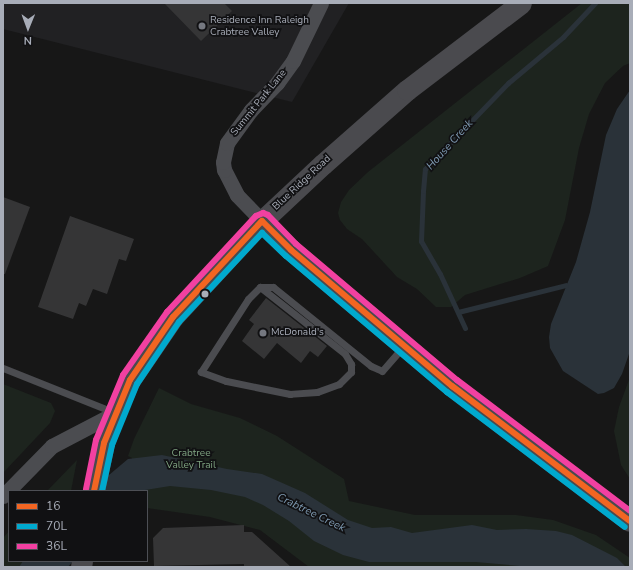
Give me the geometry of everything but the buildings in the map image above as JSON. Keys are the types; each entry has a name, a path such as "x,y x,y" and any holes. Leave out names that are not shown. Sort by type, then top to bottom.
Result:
{"main road":[{"name":"Blue Ridge Road","path":"94,490 104,443 115,413 130,380 173,317 262,222 323,164 407,90 521,3"},
{"path":"262,222 284,244 452,386 630,521"}],"street":[{"name":"Summit Park Lane","path":"262,222 237,196 224,170 223,162 227,143 251,110 277,84 293,61 321,3"},
{"path":"9,490 52,446 115,413"}],"lane":[{"path":"260,287 345,354 351,364 351,372 339,384 317,392 290,394 226,381 201,372 248,299 260,287 273,286 371,366 382,371 405,346"},
{"path":"3,368 115,413"}],"shaded area":[{"path":"3,3 349,3 292,102 3,29"}],"green space":[{"path":"582,3 630,3 630,63 623,66 605,83 589,114 579,148 565,220 548,266 520,278 465,295 451,307 436,307 417,289 397,277 362,239 347,229 340,220 338,213 341,202 349,190 368,172"},
{"path":"630,377 630,479 621,465 614,431 619,407"},
{"path":"3,384 51,403 55,411 50,423 3,473"},
{"name":"Crabtree Valley Trail","path":"159,388 191,404 240,418 277,436 344,479 349,501 415,515 516,515 553,520 596,535 630,558 630,567 309,567 260,530 210,517 148,508 148,490 121,490 132,458 128,456 134,439"},
{"path":"77,460 71,490 48,490"},
{"path":"8,532 8,562 59,562 58,567 3,567 3,538"}],"water":[{"path":"630,90 630,351 622,374 614,388 598,394 563,371 550,348 549,337 551,324 576,262 590,212 606,135 617,109"},
{"name":"Crabtree Creek","path":"162,455 227,469 262,474 305,493 348,520 372,528 391,527 412,533 472,525 497,530 526,529 556,531 572,535 617,558 626,567 531,567 476,562 369,562 343,555 314,541 289,521 263,505 245,497 211,490 170,486 145,490 91,490 128,459"},
{"path":"22,562 72,562 68,567 19,567"}],"waterway":[{"name":"House Creek","path":"465,328 440,274 421,241 425,169 508,83 563,37 595,3"},
{"path":"458,312 566,285"}],"transit line":[{"name":"36L","path":"86,489 96,440 123,375 167,312 256,216 263,213 268,215 296,244 457,380 630,511"},
{"name":"16","path":"94,490 104,443 130,380 173,317 262,221 291,250 452,386 630,521"},
{"name":"70L","path":"102,490 112,445 137,384 179,322 262,233 286,256 447,392 625,527"}],"place":[{"name":"Residence Inn Raleigh Crabtree Valley","path":"202,26"},
{"name":"McDonald's","path":"263,333"}]}
